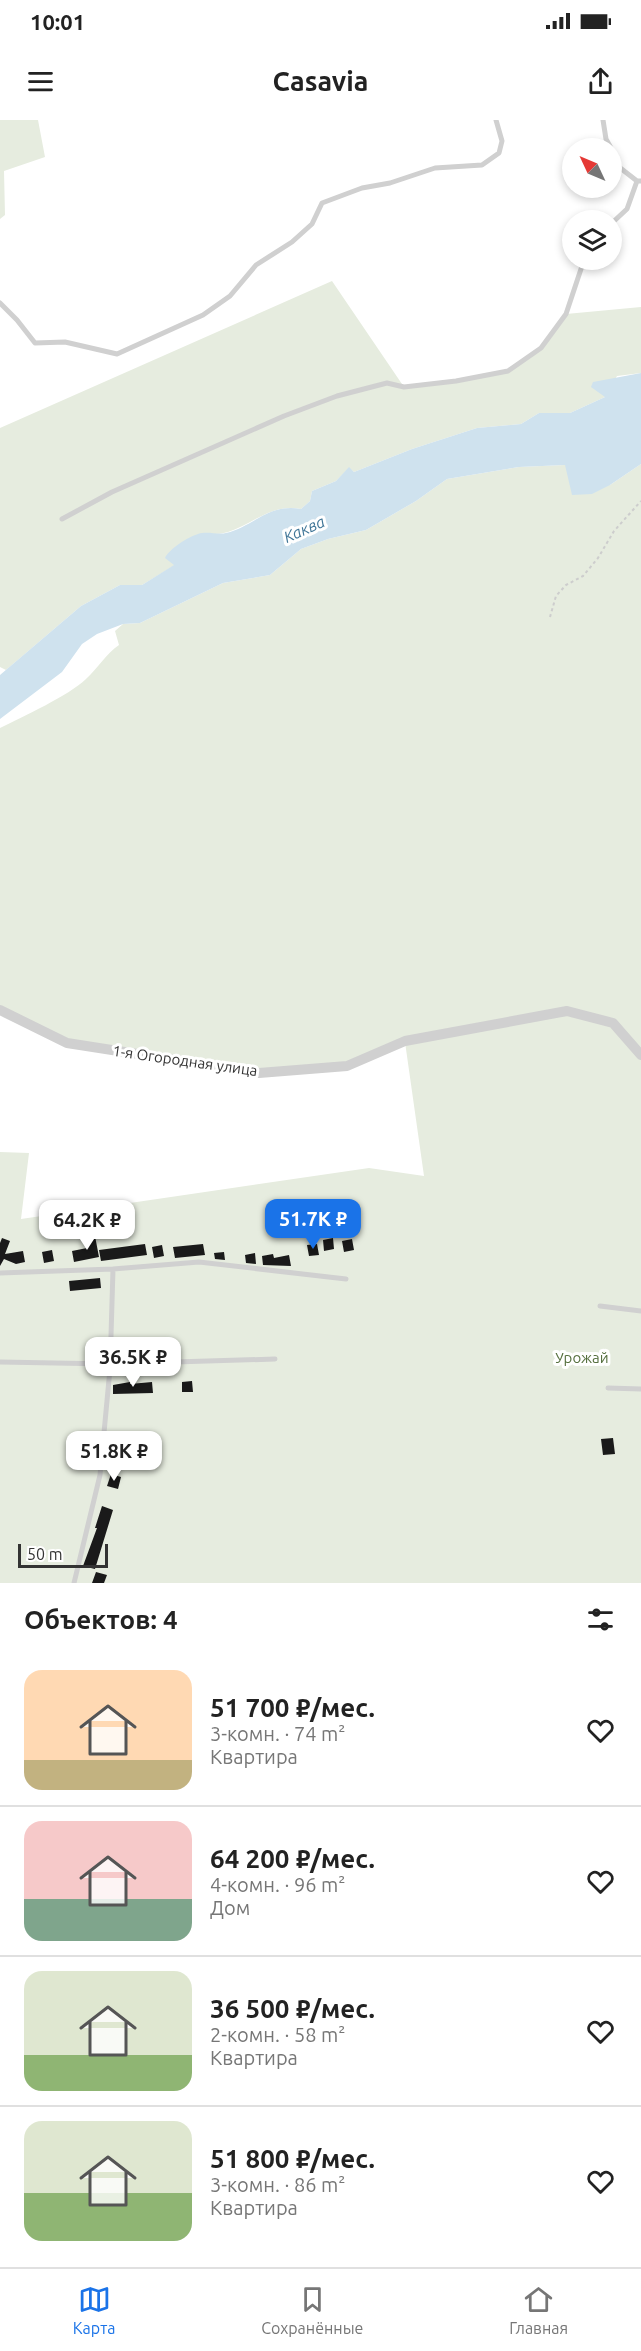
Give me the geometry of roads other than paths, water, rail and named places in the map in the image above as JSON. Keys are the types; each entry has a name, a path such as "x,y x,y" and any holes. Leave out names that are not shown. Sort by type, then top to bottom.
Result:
{"street":[{"name":"1-я Огородная улица","path":"0,1010 66,1043 259,1073 347,1066 405,1041 567,1011 613,1023 641,1055"}],"lane":[{"path":"0,303 35,343 66,342 117,354 203,315 230,296 256,265 292,242 312,224 322,203 362,188 390,183 435,168 482,165 499,153 502,141 496,120"},
{"path":"603,120 606,138"},
{"path":"622,169 639,181 627,208 622,213"},
{"path":"62,519 112,492 284,416 337,396 387,383 404,387 456,381 508,371 541,348 566,314 581,270"},
{"path":"0,1273 113,1269 199,1262 346,1279"},
{"path":"74,1583 100,1475 110,1364 113,1269"},
{"path":"600,1306 641,1311"},
{"path":"0,1362 110,1364 275,1359"},
{"path":"608,1388 641,1389"}],"water":[{"name":"Каква","path":"641,373 641,464 610,485 592,494 572,495 565,465 519,467 447,479 416,501 366,530 328,539 301,549 270,575 223,583 140,623 123,624 97,634 82,644 62,672 0,719 0,675 81,606 120,585 142,585 174,565 165,558 175,547 189,538 201,533 220,534 236,530 280,509 301,509 310,501 312,491 336,481 349,467 354,472 412,449 477,428 521,424 539,413 570,413 605,397 591,387 593,382"}],"park label":[{"name":"Урожай","path":"582,1358"}]}
